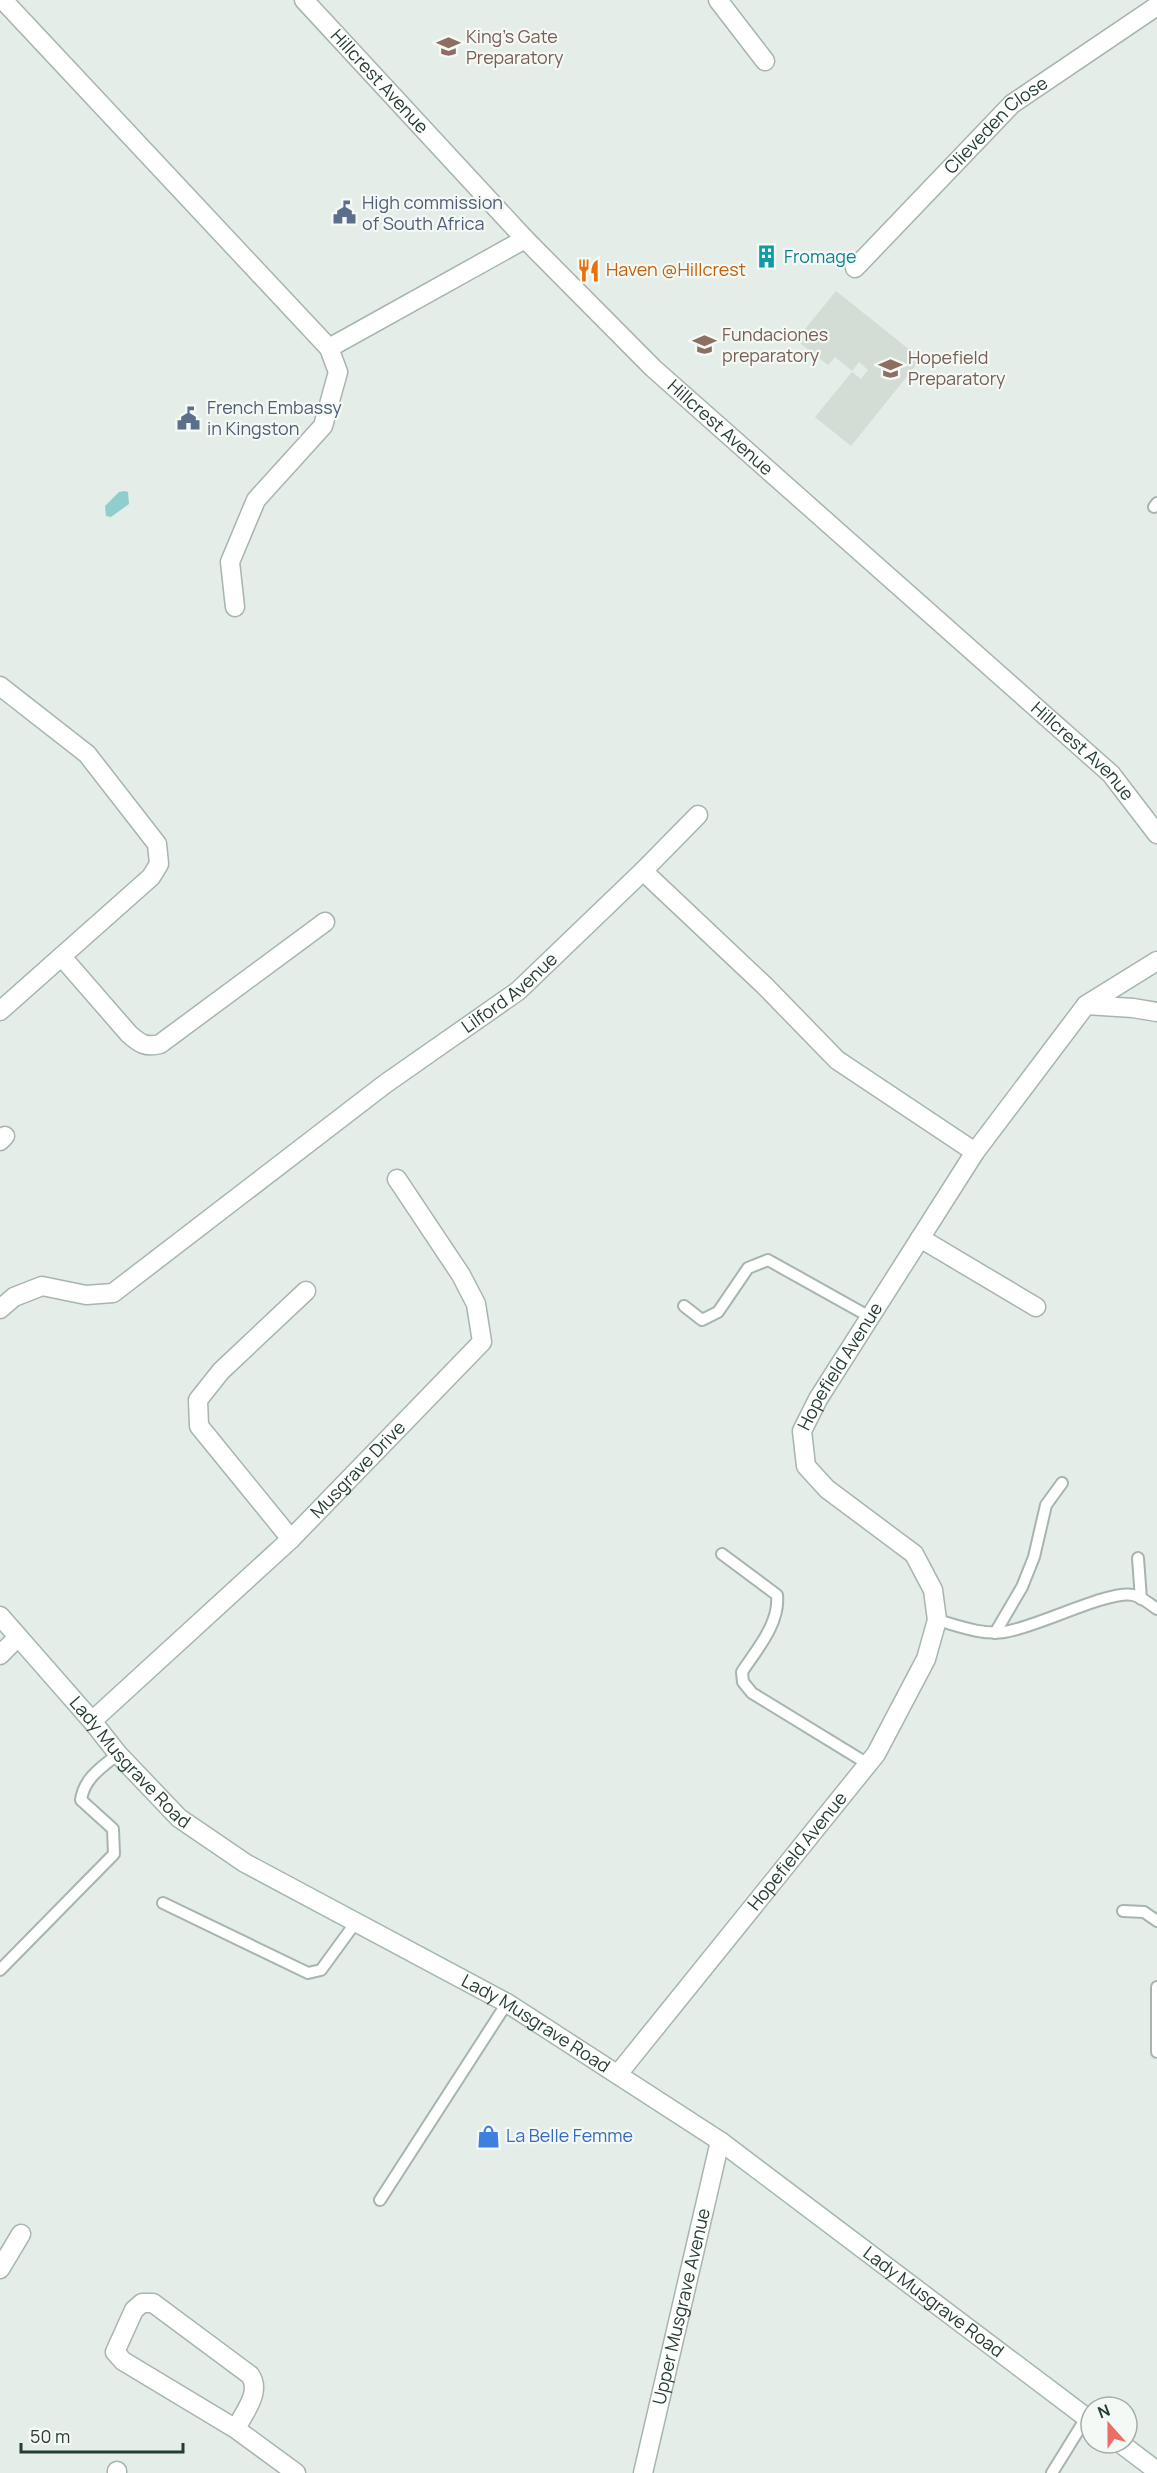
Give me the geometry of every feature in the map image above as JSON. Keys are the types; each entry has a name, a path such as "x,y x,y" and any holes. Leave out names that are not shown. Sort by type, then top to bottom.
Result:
{"street":[{"path":"3,0 329,348 338,372 323,426 256,500 230,562 235,607"},
{"name":"Hillcrest Avenue","path":"304,0 525,239 653,368 1111,774 1157,834"},
{"path":"718,0 765,61"},
{"name":"Clieveden Close","path":"855,268 1012,104 1157,6"},
{"path":"329,348 525,239"},
{"path":"0,686 87,754 157,844 159,864 151,877 0,1011"},
{"name":"Lilford Avenue","path":"0,1309 14,1297 42,1286 86,1295 113,1293 385,1084 518,991 698,816"},
{"path":"643,871 765,986 837,1060 975,1152"},
{"path":"62,957 129,1034 139,1043 154,1046 160,1044 325,922"},
{"name":"Hopefield Avenue","path":"618,2074 876,1754 926,1659 937,1620 933,1590 914,1554 827,1489 806,1466 802,1431 818,1399 975,1152 1086,1005 1157,961"},
{"path":"1086,1005 1157,1012"},
{"name":"Musgrave Drive","path":"92,1721 291,1539 482,1342 477,1304 461,1275 397,1179"},
{"path":"920,1238 1036,1307"},
{"path":"291,1539 199,1426 198,1400 221,1371 306,1291"},
{"name":"Lady Musgrave Road","path":"0,1616 118,1754 179,1818 245,1863 507,2003 720,2141 1079,2411"},
{"path":"0,1655 18,1637"},
{"name":"Upper Musgrave Avenue","path":"648,2471 720,2141"},
{"path":"0,2269 21,2234"},
{"path":"236,2429 255,2390 255,2381 153,2303 142,2303 134,2310 115,2352 123,2361 236,2429 296,2473"},
{"path":"1136,2455 1157,2471"}],"lane":[{"path":"684,1306 702,1320 718,1312 748,1268 768,1260 870,1317"},
{"path":"994,1633 1022,1587 1034,1557 1046,1505 1062,1483"},
{"path":"722,1554 777,1595 778,1606 774,1621 742,1672 743,1682 753,1693 868,1764"},
{"path":"1138,1558 1141,1599"},
{"path":"937,1620 987,1634 1036,1624 1110,1598 1132,1595 1157,1609"},
{"path":"0,1970 114,1854 112,1829 81,1800 83,1788 90,1777 118,1754"},
{"path":"163,1903 308,1973 321,1970 356,1922"},
{"path":"1123,1911 1144,1912 1157,1921"},
{"path":"1157,1987 1157,2052"},
{"path":"380,2200 507,2003"},
{"path":"1052,2473 1079,2434"}],"shaded area":[{"name":"Hopefield Preparatory","path":"836,291 921,359 851,446 815,417 852,372 861,379 868,370 859,362 852,371 835,357 828,365 796,340"}],"water":[{"path":"119,492 128,492 129,504 111,517 106,516 105,506"}],"place":[{"name":"King's Gate Preparatory","path":"448,47"},
{"name":"High commission of South Africa","path":"344,213"},
{"name":"Fromage","path":"766,257"},
{"name":"Haven @Hillcrest","path":"588,270"},
{"name":"Fundaciones preparatory","path":"704,345"},
{"name":"Hopefield Preparatory","path":"890,368"},
{"name":"French Embassy in Kingston","path":"189,418"},
{"name":"La Belle Femme","path":"488,2136"}]}
